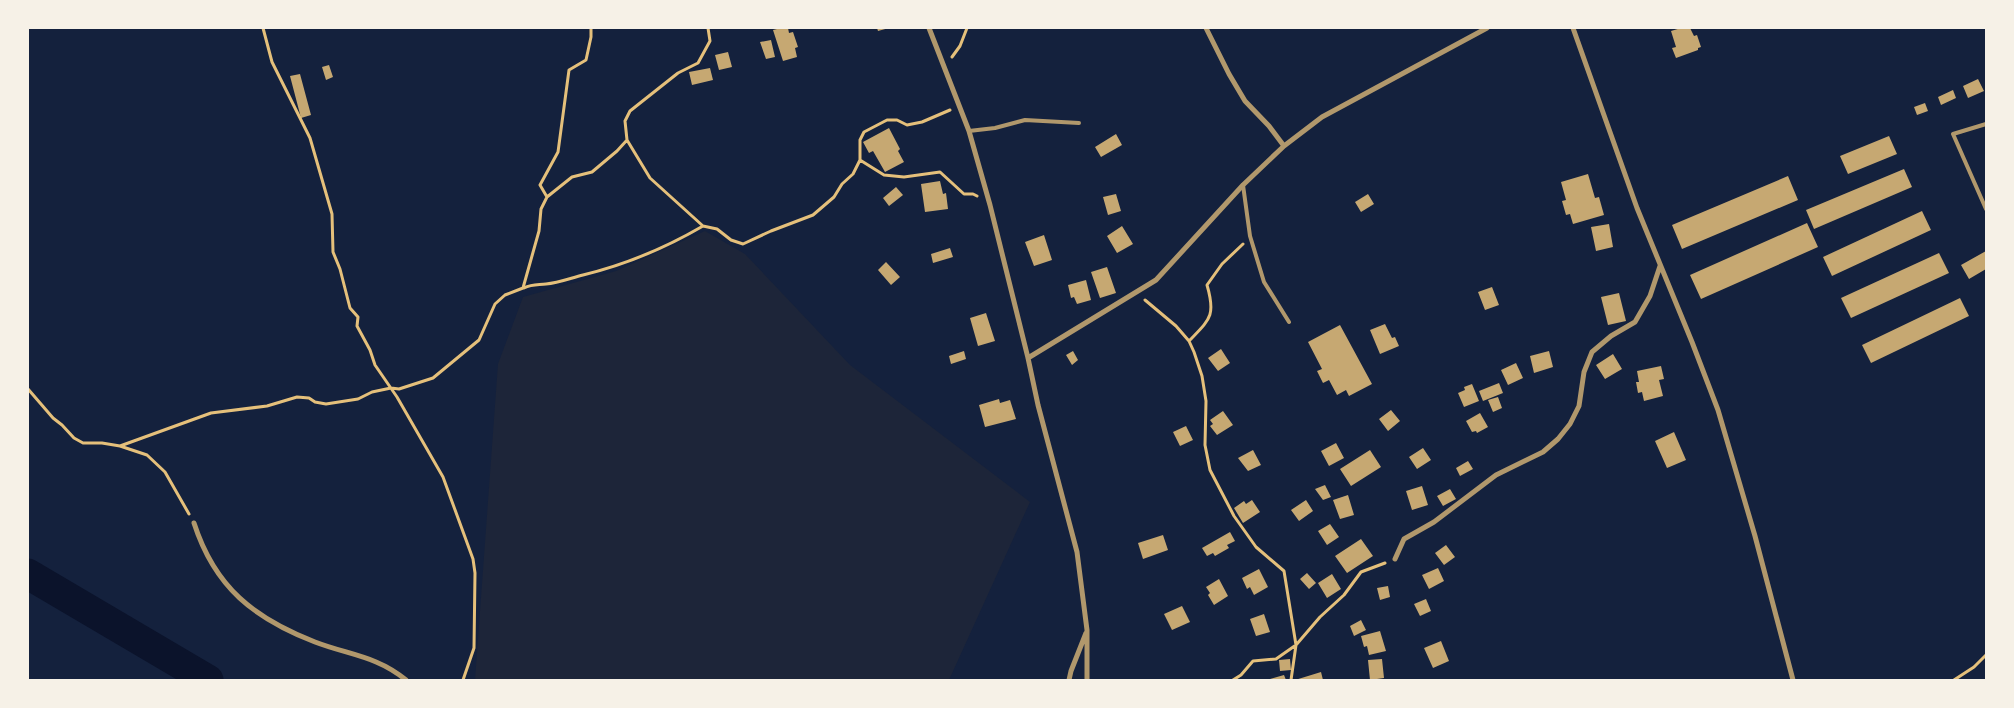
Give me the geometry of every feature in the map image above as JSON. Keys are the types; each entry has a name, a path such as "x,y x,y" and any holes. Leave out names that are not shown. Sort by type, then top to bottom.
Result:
{"street":[{"path":"929,28 969,131 990,205 1038,405 1077,552 1087,630 1087,680"},
{"path":"1206,28 1224,65 1245,101 1269,126 1284,146"},
{"path":"1028,358 1156,280 1244,185 1284,146 1322,117 1487,28"},
{"path":"1573,28 1613,144 1718,410 1755,536 1793,680"},
{"path":"1395,559 1404,539 1434,522 1496,475 1543,452 1558,440 1570,424 1579,406 1584,372 1592,352 1611,336 1635,322 1650,296 1660,266"},
{"path":"194,523 200,542 216,572 226,586 250,607 315,642 380,663 392,669 406,680"},
{"path":"1069,680 1087,630"}],"lane":[{"path":"969,131 995,128 1025,120 1079,123"},
{"path":"1986,124 1953,134 1986,209"},
{"path":"1244,185 1250,236 1264,282 1289,322"}],"path":[{"path":"263,28 272,62 310,138 332,214 333,252 340,269 350,308 358,317 357,326 370,350 375,365 391,388 443,477 473,559 475,573 474,648 462,680"},
{"path":"547,197 540,185 558,152 569,70 586,60 591,37 590,28"},
{"path":"708,28 710,41 698,63 678,73 630,111 625,121 627,140 650,178 703,226 718,229 732,240 743,244 813,215 834,197 842,184 852,174 860,160 860,140 864,132 887,120 897,120 907,125 922,122 933,116 960,107"},
{"path":"945,68 960,46 967,28"},
{"path":"523,288 539,231 541,209 547,197 572,177 592,172 617,152 627,140"},
{"path":"860,160 884,176 904,177 940,172 964,194 973,194 990,205"},
{"path":"120,446 211,414 267,406 297,397 309,398 315,402 326,404 358,399 372,392 391,388 399,389 434,378 478,340 495,304 505,294 536,283 545,284 616,265 681,238 703,226"},
{"path":"1189,340 1211,316 1212,301 1207,285 1222,264 1250,236"},
{"path":"1137,293 1176,326 1189,340 1202,376 1206,402 1204,445 1210,470 1234,516 1256,547 1284,571 1296,645 1291,680"},
{"path":"28,389 53,418 74,438 83,443 102,443 120,446 147,455 165,472 194,523"},
{"path":"1233,680 1241,675 1253,661 1276,659 1296,645 1320,617 1344,595 1361,572 1395,559"},
{"path":"1954,680 1974,667 1986,655"}],"shaded area":[{"path":"705,231 745,254 850,365 1030,502 949,680 475,680 498,364 523,297 616,271"}],"building":[{"path":"788,28 789,33 793,32 798,47 795,48 797,57 783,61 773,30"},
{"path":"877,28 889,28 878,31"},
{"path":"1690,28 1694,36 1697,35 1701,47 1698,50 1676,58 1672,48 1676,47 1671,31"},
{"path":"771,40 775,57 766,59 760,42"},
{"path":"728,52 732,67 719,70 715,55"},
{"path":"329,65 333,77 326,80 322,67"},
{"path":"710,68 713,80 692,85 689,72"},
{"path":"300,74 311,115 301,118 290,76"},
{"path":"1978,79 1984,91 1968,98 1963,86"},
{"path":"1953,90 1956,98 1941,105 1938,97"},
{"path":"1925,103 1928,111 1917,115 1914,107"},
{"path":"889,128 900,149 898,151 904,162 885,172 873,151 869,153 863,142"},
{"path":"1116,134 1122,145 1101,157 1095,147"},
{"path":"1889,136 1897,154 1848,174 1840,156"},
{"path":"1904,169 1912,187 1814,229 1806,210"},
{"path":"1588,174 1595,198 1599,197 1604,215 1573,224 1570,214 1566,215 1562,201 1566,200 1561,182"},
{"path":"1788,176 1798,200 1682,249 1672,225"},
{"path":"940,181 943,194 946,193 948,209 925,212 921,184"},
{"path":"896,187 903,195 889,206 883,198"},
{"path":"1116,194 1121,211 1108,215 1103,197"},
{"path":"1368,194 1374,204 1361,212 1355,202"},
{"path":"1922,211 1931,230 1832,276 1823,257"},
{"path":"1807,223 1818,247 1701,299 1690,275"},
{"path":"1609,224 1613,247 1596,251 1591,227"},
{"path":"1122,226 1133,244 1117,253 1107,236"},
{"path":"1044,235 1052,260 1034,266 1025,242"},
{"path":"950,248 953,257 933,263 931,254"},
{"path":"1986,251 1986,269 1969,279 1961,265"},
{"path":"1939,253 1949,273 1851,318 1841,298"},
{"path":"886,262 900,277 891,285 878,270"},
{"path":"1107,267 1116,293 1100,298 1091,272"},
{"path":"1086,280 1091,300 1077,304 1074,297 1071,298 1068,285"},
{"path":"1492,287 1499,305 1485,310 1478,292"},
{"path":"1619,293 1626,321 1608,325 1601,297"},
{"path":"1960,298 1969,316 1871,363 1862,345"},
{"path":"986,313 995,341 978,346 970,318"},
{"path":"1385,324 1392,338 1395,337 1399,346 1380,354 1370,330"},
{"path":"1340,325 1372,384 1349,396 1346,390 1337,395 1329,380 1323,383 1317,371 1322,369 1308,342"},
{"path":"1221,349 1230,363 1218,371 1208,358"},
{"path":"964,351 966,359 951,364 949,356"},
{"path":"1073,351 1078,360 1072,365 1066,355"},
{"path":"1549,351 1553,367 1534,373 1530,356"},
{"path":"1613,354 1622,369 1605,379 1596,365"},
{"path":"1516,363 1523,378 1508,385 1501,370"},
{"path":"1661,366 1664,379 1659,380 1663,396 1644,401 1642,392 1638,393 1637,371"},
{"path":"1499,383 1503,393 1483,401 1479,391"},
{"path":"1472,384 1479,401 1464,407 1458,393 1465,390 1464,387"},
{"path":"1498,397 1502,408 1493,412 1488,400"},
{"path":"999,399 1000,403 1010,400 1016,419 985,427 979,405"},
{"path":"1391,410 1400,421 1388,431 1379,419"},
{"path":"1223,411 1233,425 1217,435 1210,426 1213,424 1210,420"},
{"path":"1480,413 1488,427 1477,433 1476,431 1472,432 1466,421"},
{"path":"1186,426 1193,440 1180,446 1173,432"},
{"path":"1674,432 1686,460 1667,468 1655,441"},
{"path":"1336,443 1344,458 1329,466 1321,451"},
{"path":"1423,448 1431,460 1417,469 1409,457"},
{"path":"1253,450 1261,465 1248,471 1238,458"},
{"path":"1370,450 1381,467 1351,486 1340,469"},
{"path":"1468,461 1473,469 1460,476 1456,468"},
{"path":"1325,485 1331,497 1323,500 1315,489"},
{"path":"1422,486 1428,505 1412,510 1406,491"},
{"path":"1450,489 1456,499 1443,506 1437,496"},
{"path":"1348,495 1354,515 1340,519 1333,500"},
{"path":"1252,500 1260,512 1243,523 1234,508 1244,501 1246,504"},
{"path":"1306,500 1313,511 1299,521 1291,510"},
{"path":"1330,524 1339,537 1327,545 1318,531"},
{"path":"1230,532 1235,541 1227,545 1229,548 1215,556 1213,553 1207,556 1202,548"},
{"path":"1163,535 1168,550 1143,559 1138,543"},
{"path":"1361,539 1373,556 1347,573 1335,556"},
{"path":"1446,545 1455,557 1444,565 1435,553"},
{"path":"1438,568 1444,581 1429,589 1422,575"},
{"path":"1259,569 1268,587 1254,595 1250,587 1247,589 1242,578"},
{"path":"1307,573 1316,583 1309,589 1300,579"},
{"path":"1332,574 1341,589 1327,598 1318,583"},
{"path":"1219,579 1228,596 1214,605 1206,587"},
{"path":"1388,586 1390,597 1380,600 1377,588"},
{"path":"1426,599 1431,611 1420,616 1414,604"},
{"path":"1182,606 1190,622 1172,630 1164,614"},
{"path":"1264,614 1270,632 1256,636 1250,619"},
{"path":"1361,620 1366,630 1354,636 1350,626"},
{"path":"1380,631 1386,651 1369,655 1367,646 1364,647 1361,636"},
{"path":"1441,641 1449,661 1433,668 1424,648"},
{"path":"1290,659 1291,670 1280,671 1279,660"},
{"path":"1382,659 1384,678 1370,680 1368,660"},
{"path":"1321,672 1323,680 1295,680"},
{"path":"1284,675 1286,680 1270,680 1270,679"}],"waterway":[{"path":"28,574 208,680"}]}
